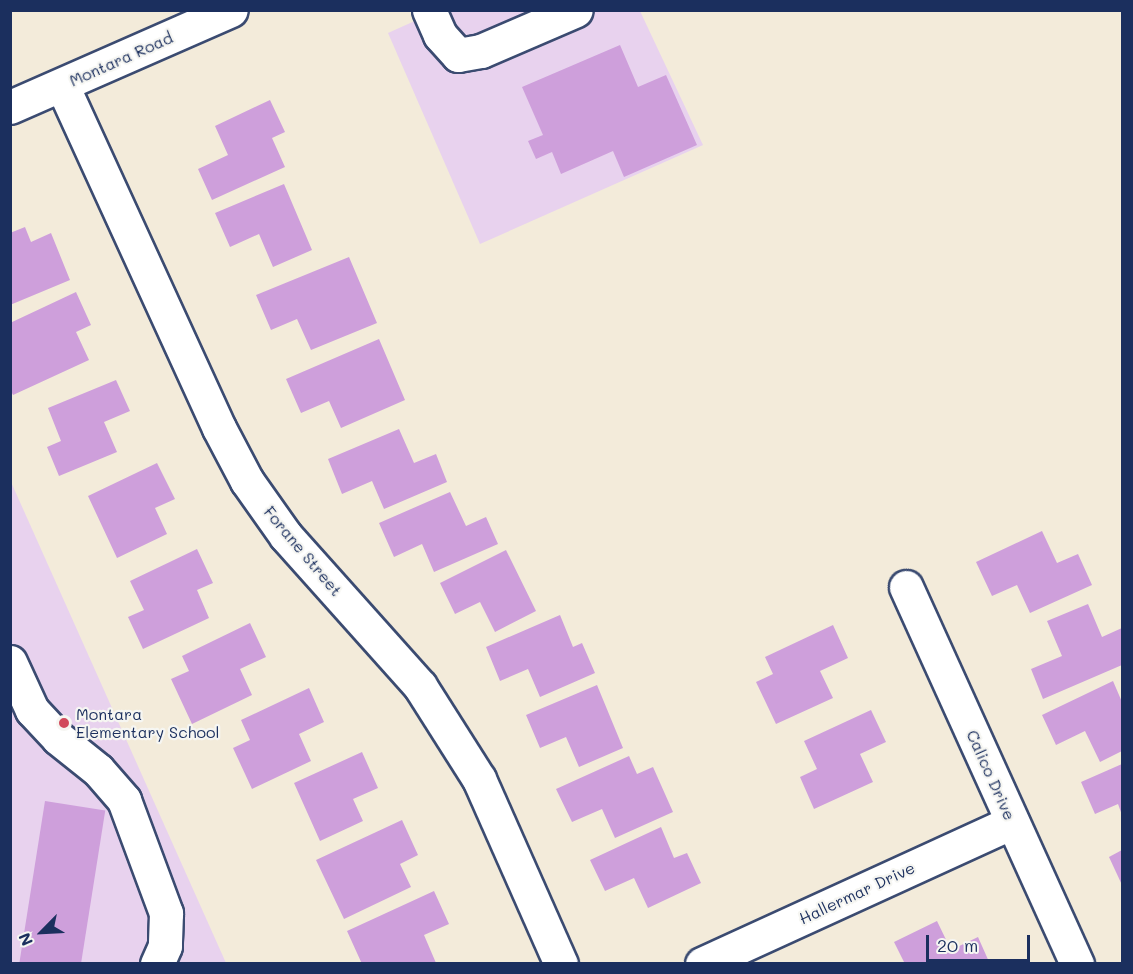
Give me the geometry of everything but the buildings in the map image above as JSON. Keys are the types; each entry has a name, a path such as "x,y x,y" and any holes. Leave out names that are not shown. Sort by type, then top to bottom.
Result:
{"street":[{"name":"Montara Road","path":"10,107 231,10"},
{"path":"429,10 440,35 458,55 481,51 576,10"},
{"name":"Forane Street","path":"62,85 219,428 247,481 286,536 420,686 479,779 561,963"},
{"name":"Calico Drive","path":"906,587 1077,963"},
{"path":"10,662 32,710 58,738 98,770 124,800 166,913 165,946 157,963"},
{"name":"Hallermar Drive","path":"702,963 1012,822"}],"shaded area":[{"path":"437,11 640,11 703,145 480,244 388,33"},
{"name":"Montara Elementary School","path":"11,482 226,963 11,963"}],"place":[{"name":"Montara Elementary School","path":"64,723"}]}
